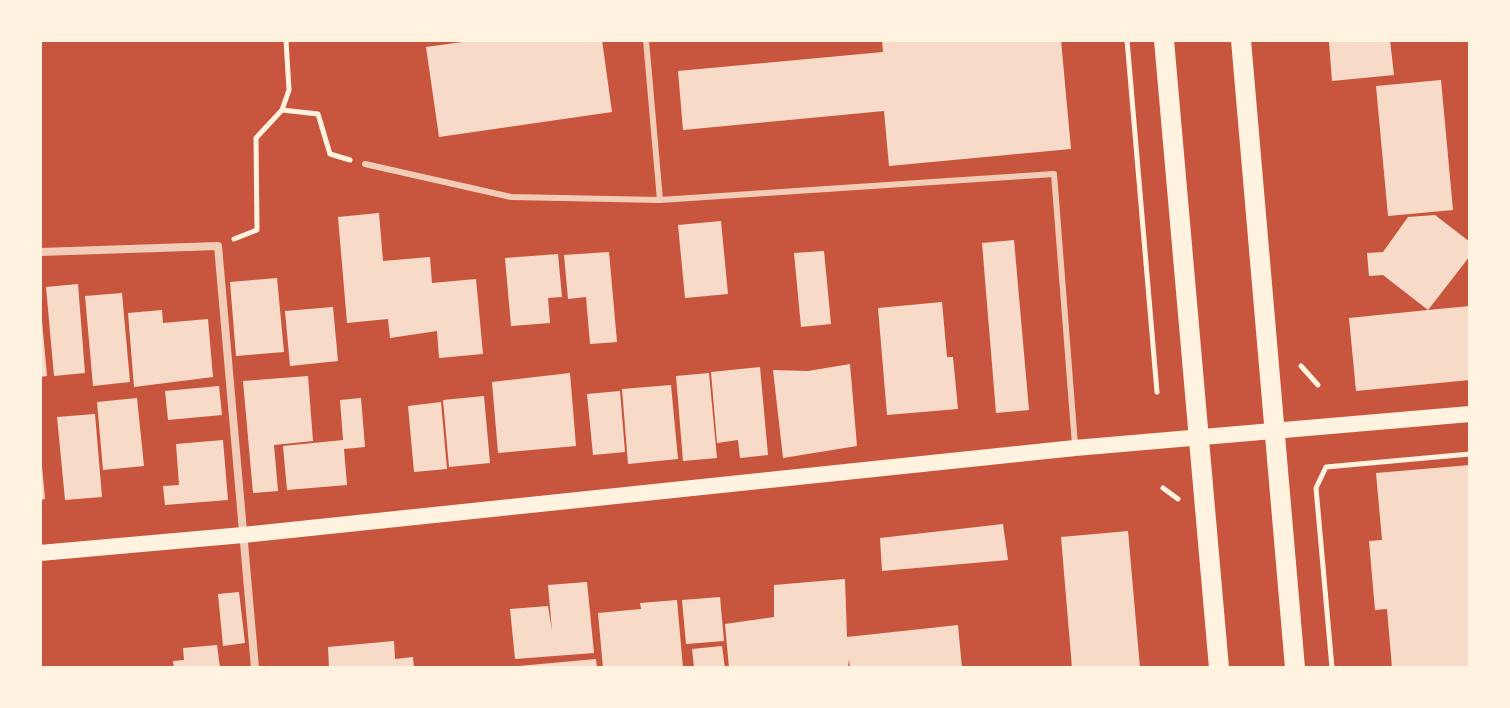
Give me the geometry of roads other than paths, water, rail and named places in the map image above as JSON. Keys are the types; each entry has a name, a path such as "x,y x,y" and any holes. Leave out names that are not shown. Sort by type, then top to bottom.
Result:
{"main road":[{"path":"1164,40 1219,668"},
{"path":"1241,40 1295,668"},
{"path":"40,553 243,535 1075,448 1470,414"}],"street":[{"path":"40,252 218,246 255,668"}],"lane":[{"path":"646,40 660,200"},
{"path":"365,164 511,197 660,200 1054,174 1075,448"}]}
